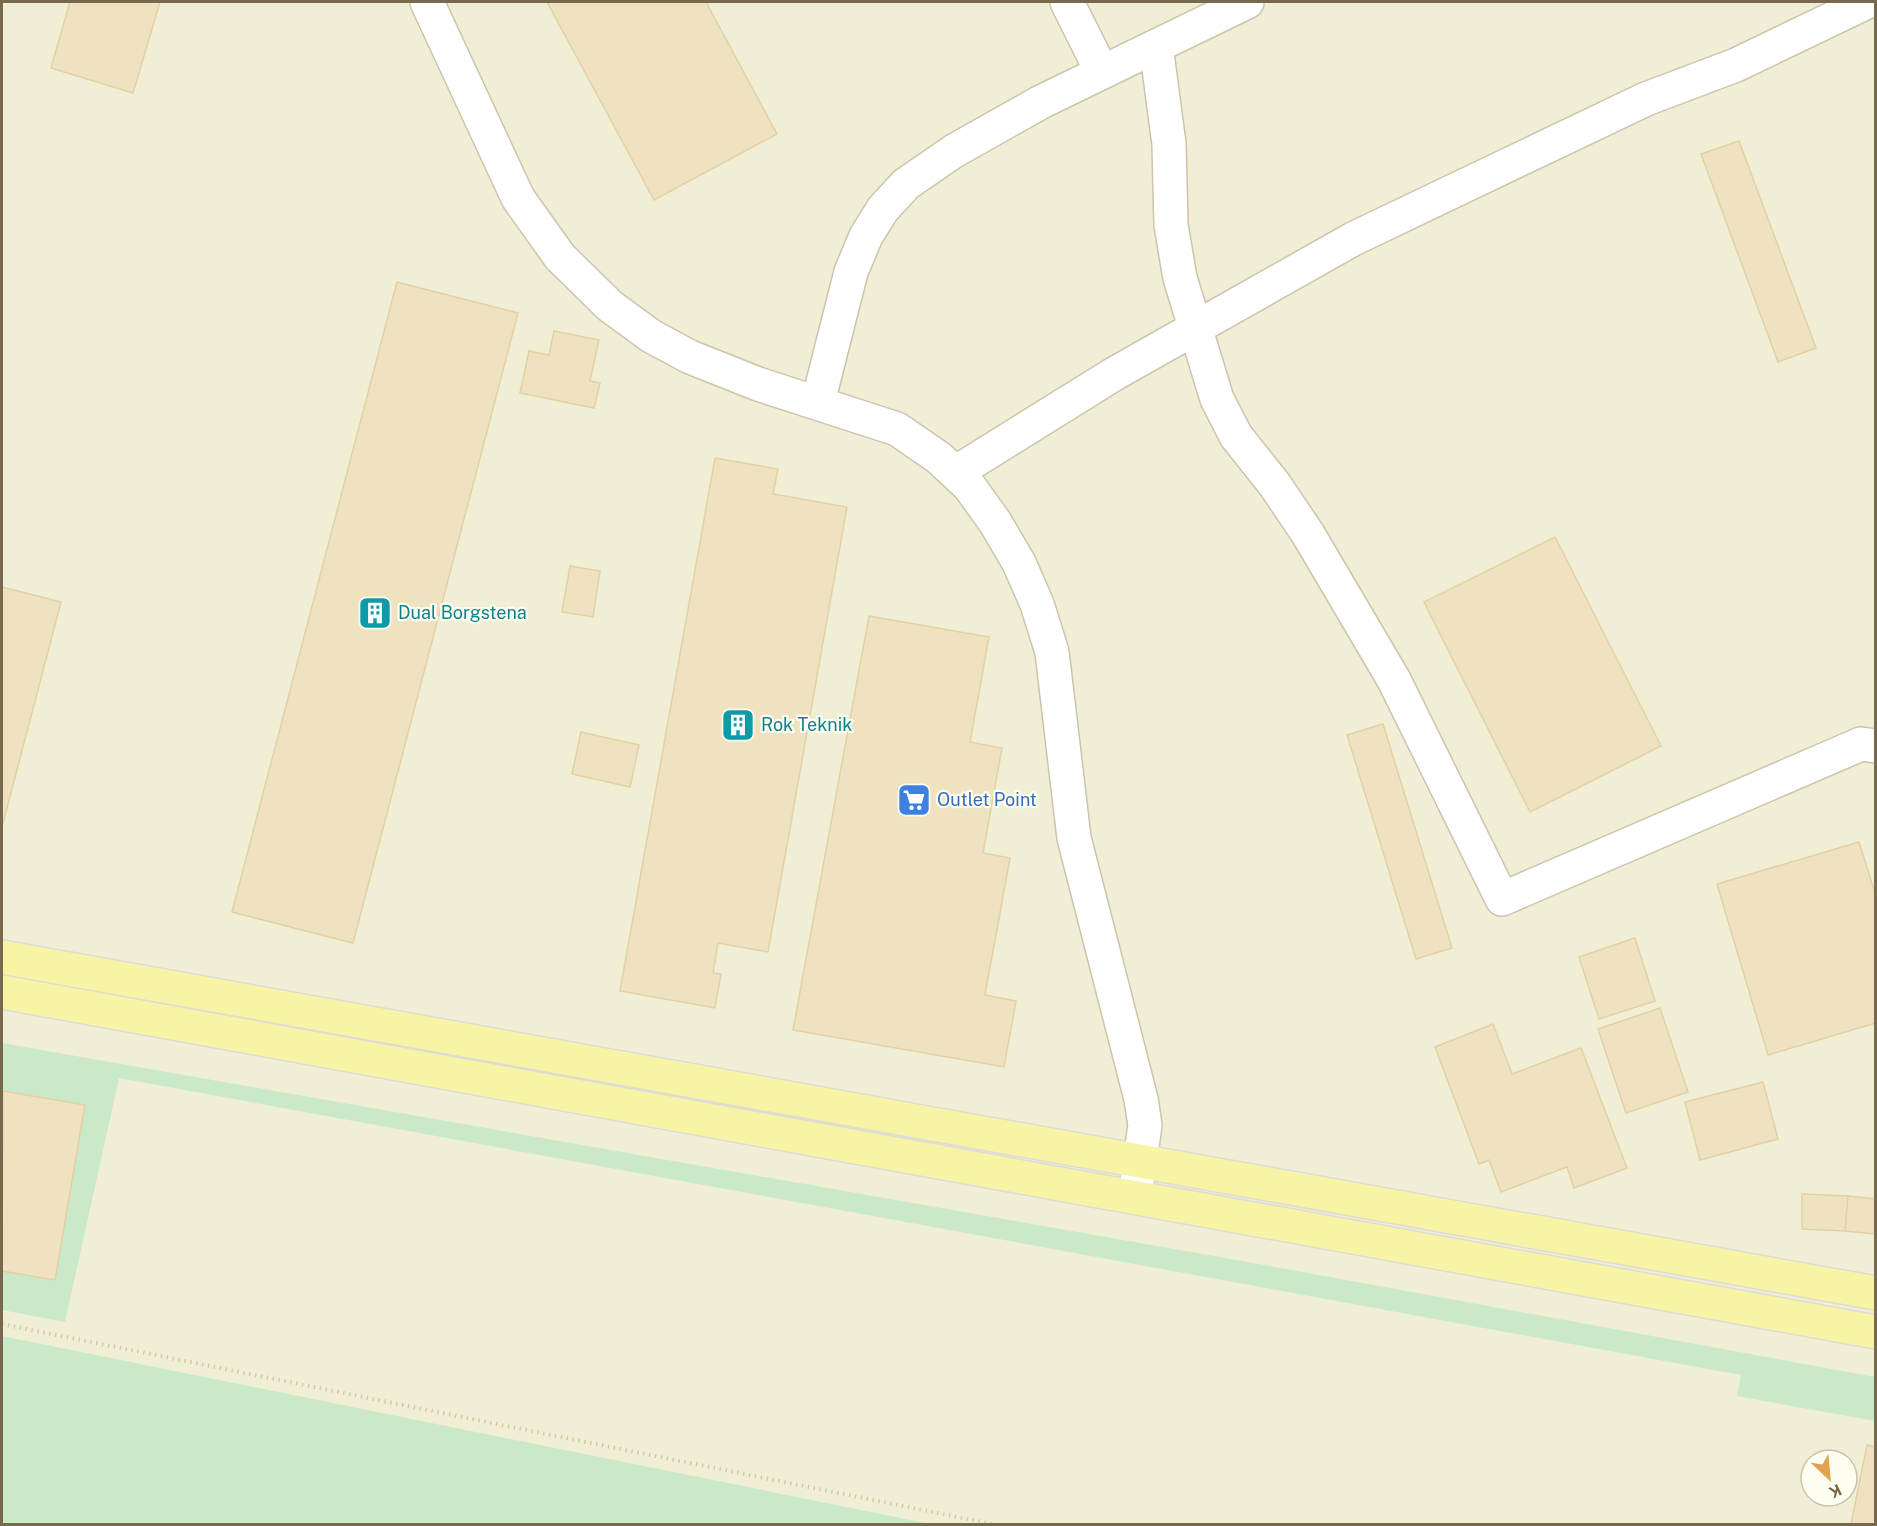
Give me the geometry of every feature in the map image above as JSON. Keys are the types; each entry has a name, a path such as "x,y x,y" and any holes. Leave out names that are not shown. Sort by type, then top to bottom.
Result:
{"main road":[{"path":"2,957 1875,1293"},
{"path":"2,992 1875,1332"}],"street":[{"path":"427,2 518,198 538,229 585,283 618,312 651,336 690,357 758,384 897,429 939,458 969,486 995,522 1019,563 1037,604 1052,652 1074,838 1141,1100 1144,1125 1135,1196"},
{"path":"1067,2 1102,72"},
{"path":"818,402 851,272 866,236 883,210 906,184 954,151 1102,72 1247,2"},
{"path":"955,473 1114,374 1353,239 1646,99 1736,65 1867,2"},
{"path":"1156,46 1169,144 1171,225 1180,278 1217,399 1236,436 1275,484 1308,534 1394,680 1502,899 1871,742"}],"path":[{"path":"2,1324 992,1524"}],"shaded area":[{"path":"2,2 1875,2 1875,1524 2,1524"}],"green space":[{"path":"2,1043 1248,1262 1875,1377 1875,1421 1737,1396 1741,1375 119,1078 65,1322 2,1310"},
{"path":"2,1336 930,1524 2,1524"}],"building":[{"path":"70,2 160,2 133,93 51,68"},
{"path":"547,2 706,2 777,134 654,200"},
{"path":"1739,141 1816,348 1778,362 1701,154"},
{"name":"Dual Borgstena","path":"397,282 518,313 353,943 232,912"},
{"path":"554,331 599,340 590,381 600,383 594,408 520,393 529,351 549,355"},
{"name":"Rok Teknik","path":"715,458 778,469 773,494 847,507 768,952 718,943 713,973 721,974 715,1008 620,991"},
{"path":"1555,537 1661,746 1530,812 1424,602"},
{"path":"570,566 600,571 593,617 562,612"},
{"path":"2,587 61,602 2,827"},
{"name":"Outlet Point","path":"869,616 989,637 970,742 1002,748 983,853 1010,858 985,995 1016,1001 1004,1067 793,1030"},
{"path":"1383,724 1452,948 1416,959 1347,735"},
{"path":"581,732 639,745 630,787 572,774"},
{"path":"1859,842 1876,896 1876,1023 1768,1055 1717,884"},
{"path":"1635,938 1655,1001 1599,1019 1579,957"},
{"path":"1660,1008 1688,1092 1626,1113 1598,1029"},
{"path":"1493,1024 1512,1074 1581,1048 1627,1168 1574,1188 1567,1167 1501,1192 1489,1160 1479,1164 1435,1047"},
{"path":"1763,1082 1778,1139 1700,1160 1685,1102"},
{"path":"3,1091 85,1105 55,1280 2,1271"},
{"path":"1802,1194 1848,1196 1845,1231 1802,1229"},
{"path":"1848,1196 1876,1199 1876,1234 1845,1231"},
{"path":"1867,1445 1876,1447 1876,1524 1851,1524 1854,1508 1859,1508 1859,1484"}],"place":[{"name":"Dual Borgstena","path":"375,613"},
{"name":"Rok Teknik","path":"738,725"},
{"name":"Outlet Point","path":"914,800"}]}
